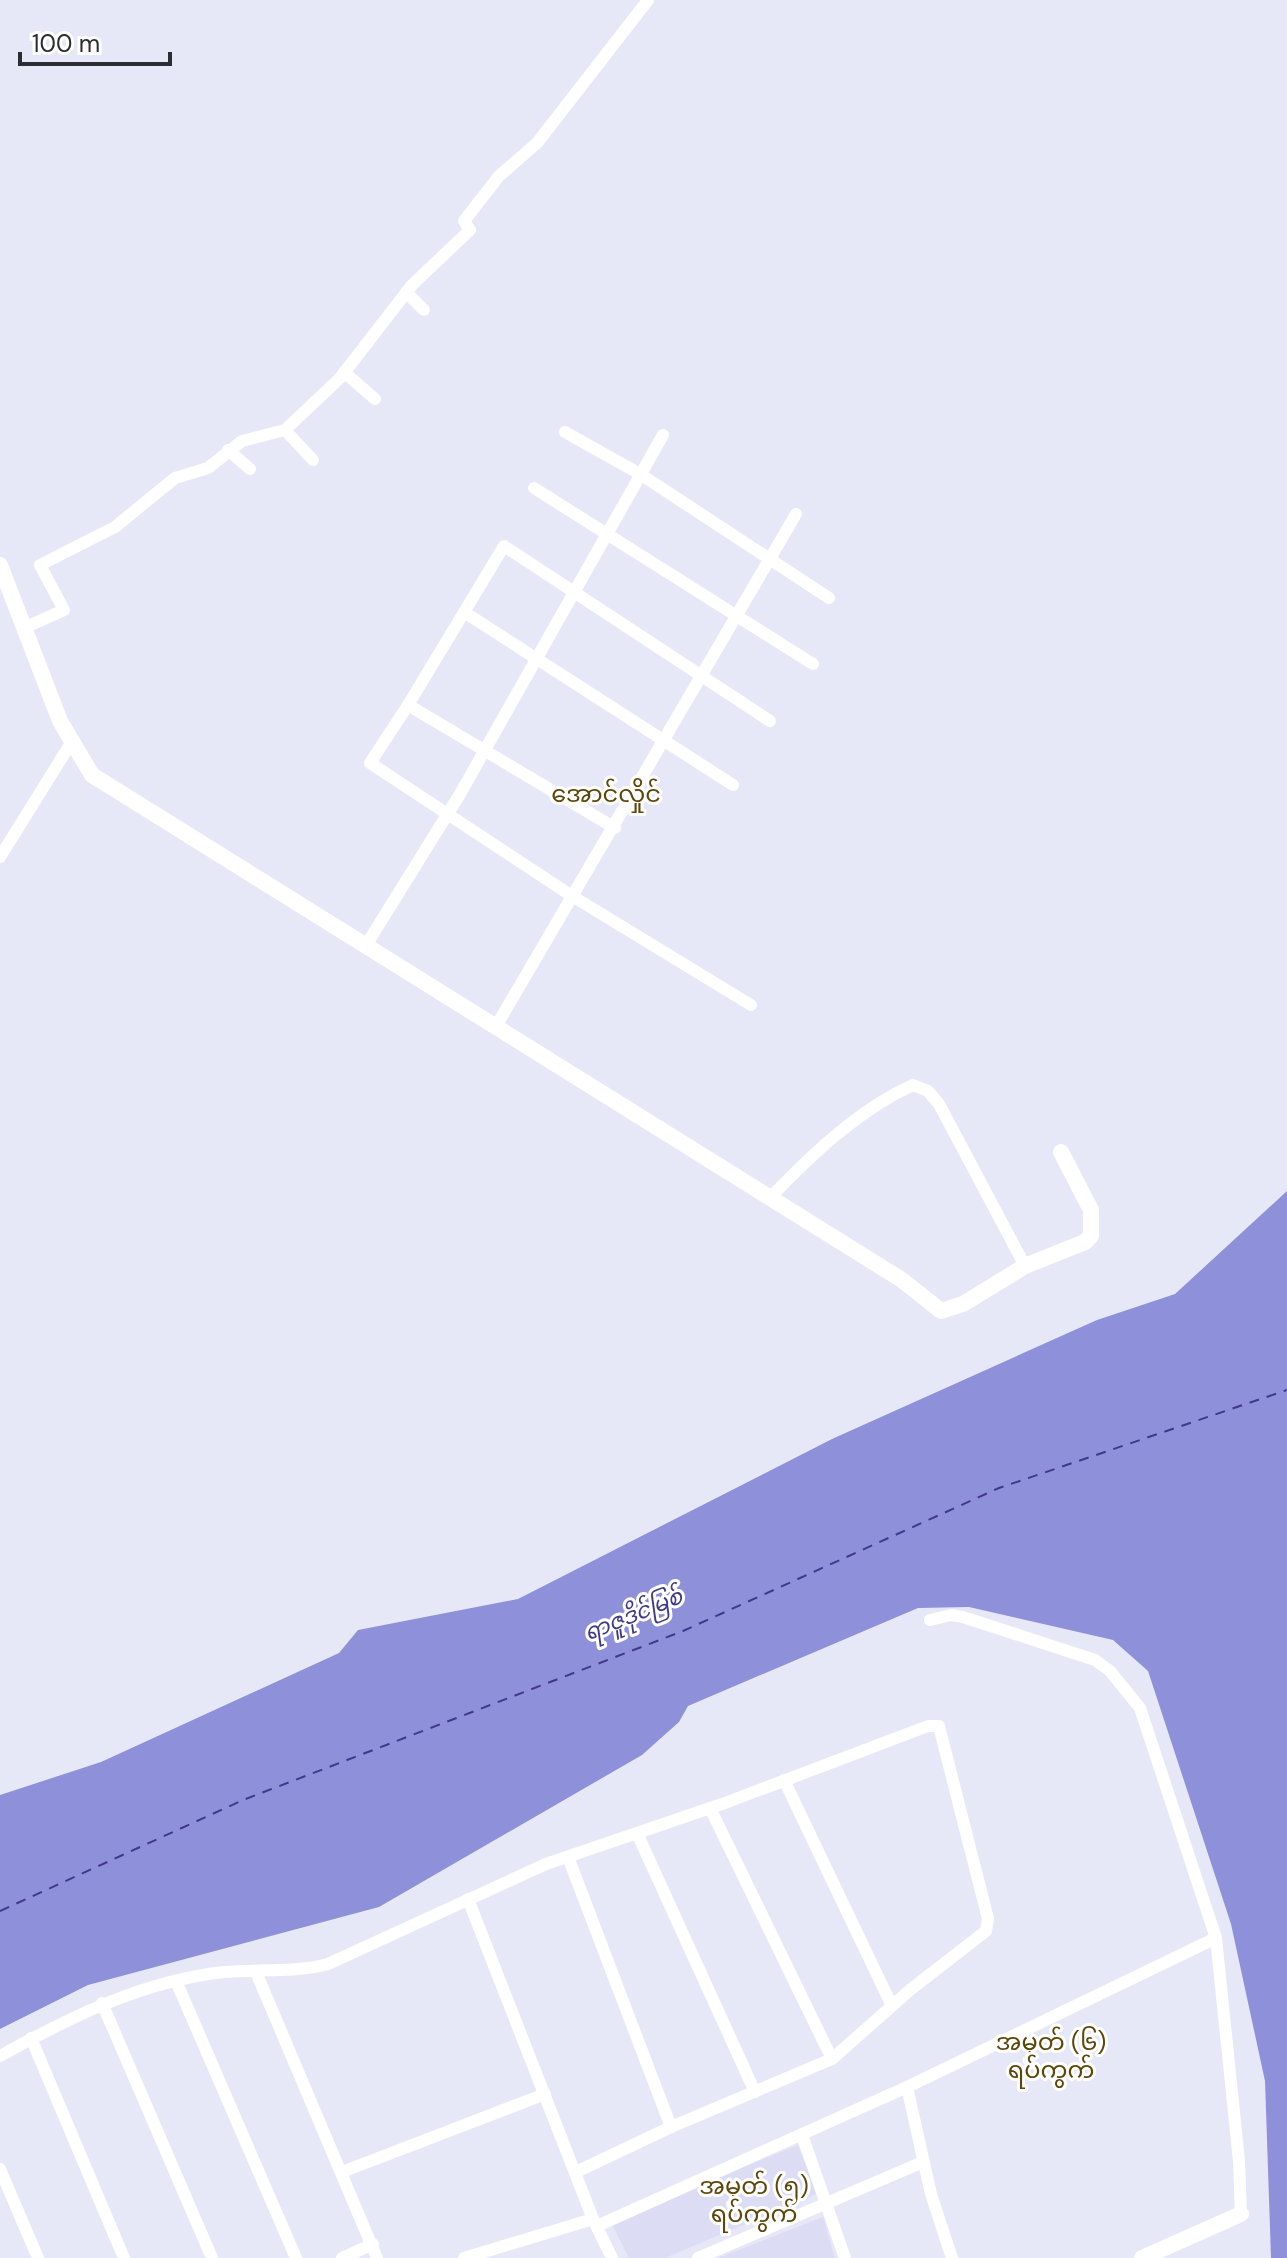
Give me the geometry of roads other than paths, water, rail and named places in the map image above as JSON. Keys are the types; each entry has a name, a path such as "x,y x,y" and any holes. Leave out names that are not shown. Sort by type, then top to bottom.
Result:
{"street":[{"path":"24,628 64,610 40,565 115,527 175,478 208,468 242,441 285,430 344,372 406,292 470,230 464,221 499,176 537,143 648,0"},
{"path":"406,292 424,310"},
{"path":"344,372 375,399"},
{"path":"285,430 313,460"},
{"path":"565,432 640,474 829,598"},
{"path":"365,947 484,752 663,435"},
{"path":"228,450 250,469"},
{"path":"175,478 180,491"},
{"path":"534,488 813,664"},
{"path":"495,1028 615,828 796,514"},
{"path":"751,1005 572,896 370,763 504,546 770,721"},
{"path":"0,565 71,743 92,775 902,1280 941,1311 983,1294 1025,1266 1091,1236 1091,1210 1061,1152"},
{"path":"464,612 733,785"},
{"path":"408,705 615,828"},
{"path":"0,857 71,743"},
{"path":"769,1199 801,1164 861,1117 913,1085 928,1091 939,1104 1025,1266"},
{"path":"930,1620 963,1617 1095,1660 1118,1679 1140,1708 1216,1938 1239,2161 1241,2214 1142,2258"},
{"path":"0,2056 102,2003 176,1981 224,1972 256,1972 328,1964 568,1857 710,1808 928,1726 939,1726 989,1926 832,2059 671,2127 576,2172"},
{"path":"784,1780 892,2006"},
{"path":"710,1808 832,2059"},
{"path":"637,1833 755,2092"},
{"path":"568,1857 671,2127"},
{"path":"468,1899 612,2258"},
{"path":"464,2258 595,2222 802,2135 1216,1938"},
{"path":"256,1972 377,2258"},
{"path":"176,1981 296,2258"},
{"path":"102,2003 212,2258"},
{"path":"31,2038 124,2258"},
{"path":"907,2087 923,2162 952,2258"},
{"path":"342,2172 545,2094"},
{"path":"802,2135 845,2258"},
{"path":"698,2258 923,2162"},
{"path":"0,2169 38,2258"},
{"path":"342,2258 373,2244"}],"water":[{"name":"ရာဇူဒိုင်မြစ်","path":"1287,1191 1287,2258 1271,2258 1265,2081 1231,1924 1148,1671 1113,1640 969,1607 918,1608 688,1706 679,1722 642,1755 379,1907 88,1985 0,2029 0,1795 101,1762 339,1653 358,1630 518,1599 832,1439 1097,1320 1175,1294"}],"district":[{"name":"အောင်လှိုင်","path":"606,794"},
{"name":"အမှတ် (၆) ရပ်ကွက်","path":"1051,2056"},
{"name":"အမှတ် (၅) ရပ်ကွက်","path":"754,2200"}]}
